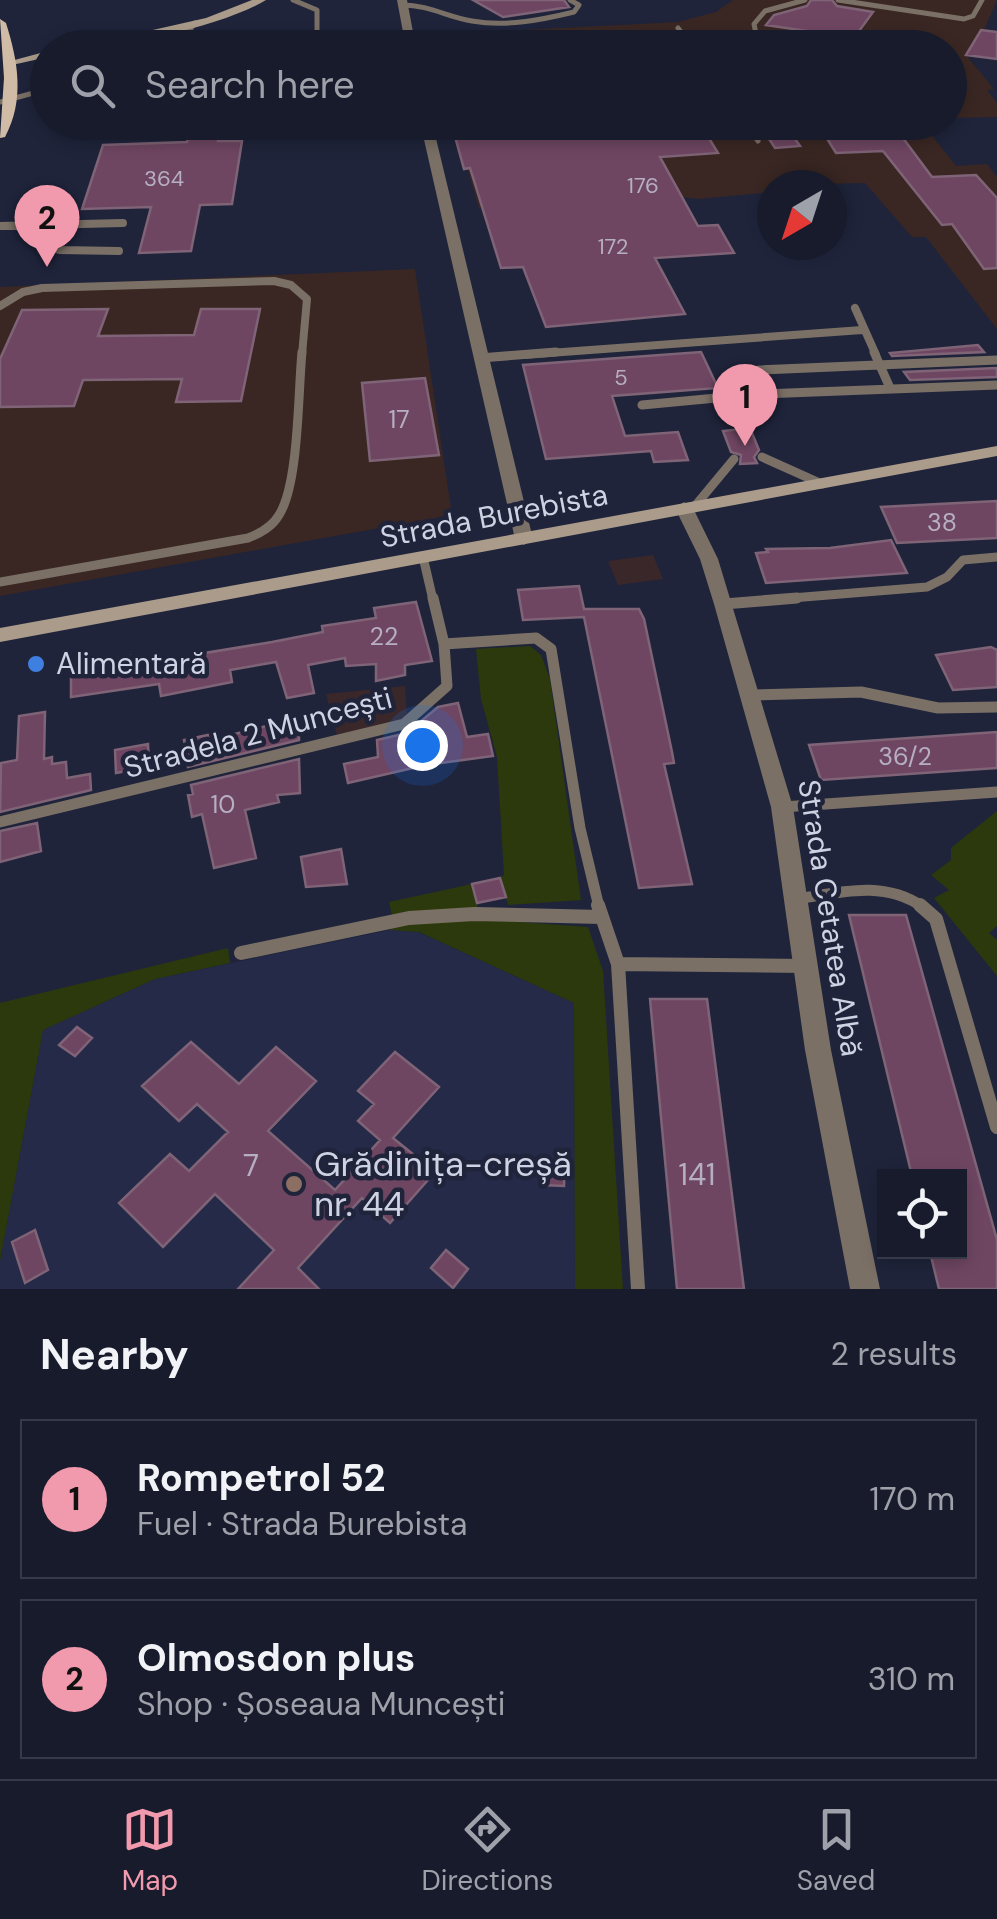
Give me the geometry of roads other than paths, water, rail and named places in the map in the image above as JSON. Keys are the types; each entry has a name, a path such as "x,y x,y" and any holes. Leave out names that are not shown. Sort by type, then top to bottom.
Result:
{"main road":[{"path":"166,30 195,24 261,0"},
{"path":"0,23 12,62 0,134"},
{"path":"12,62 30,58"},
{"name":"Strada Burebista","path":"0,635 997,450"}],"street":[{"path":"402,2 407,30"},
{"path":"430,140 524,539"},
{"name":"Strada Cetatea Albă","path":"690,507 724,604 782,807 818,1050 865,1289"}],"lane":[{"path":"294,0 317,10 317,30"},
{"path":"402,2 430,2 468,21 500,22 574,12 579,5 570,0"},
{"path":"755,30 760,14 806,0"},
{"path":"838,0 964,19 973,16 982,0"},
{"path":"190,30 195,24"},
{"path":"5,96 30,93"},
{"path":"0,226 124,223"},
{"path":"41,225 39,240 50,248 119,251"},
{"path":"0,306 23,292 42,288 246,280 291,285 308,299 290,483 285,509 276,524 248,538 0,580"},
{"path":"855,308 890,388"},
{"path":"480,358 862,330"},
{"path":"759,394 752,376 755,370 997,360"},
{"path":"642,404 759,394 997,385"},
{"path":"762,457 822,484"},
{"path":"690,507 734,460"},
{"name":"Stradela 2 Muncești","path":"0,822 395,728 448,686 444,644 423,558"},
{"path":"724,604 927,588 963,560 997,558"},
{"path":"444,644 536,638 550,649 580,828 601,917 618,964 638,1289"},
{"path":"751,695 861,692 938,708 997,707"},
{"path":"782,807 997,792"},
{"path":"798,898 877,888 894,890 923,904 936,919 997,1127"},
{"path":"241,953 409,918 474,914 601,917"},
{"path":"618,964 806,966"}],"place":[{"name":"Olmosdon plus","path":"47,267"},
{"name":"Rompetrol 52","path":"745,446"},
{"name":"Alimentară","path":"36,664"},
{"name":"Grădinița-creșă nr. 44","path":"294,1184"}]}
